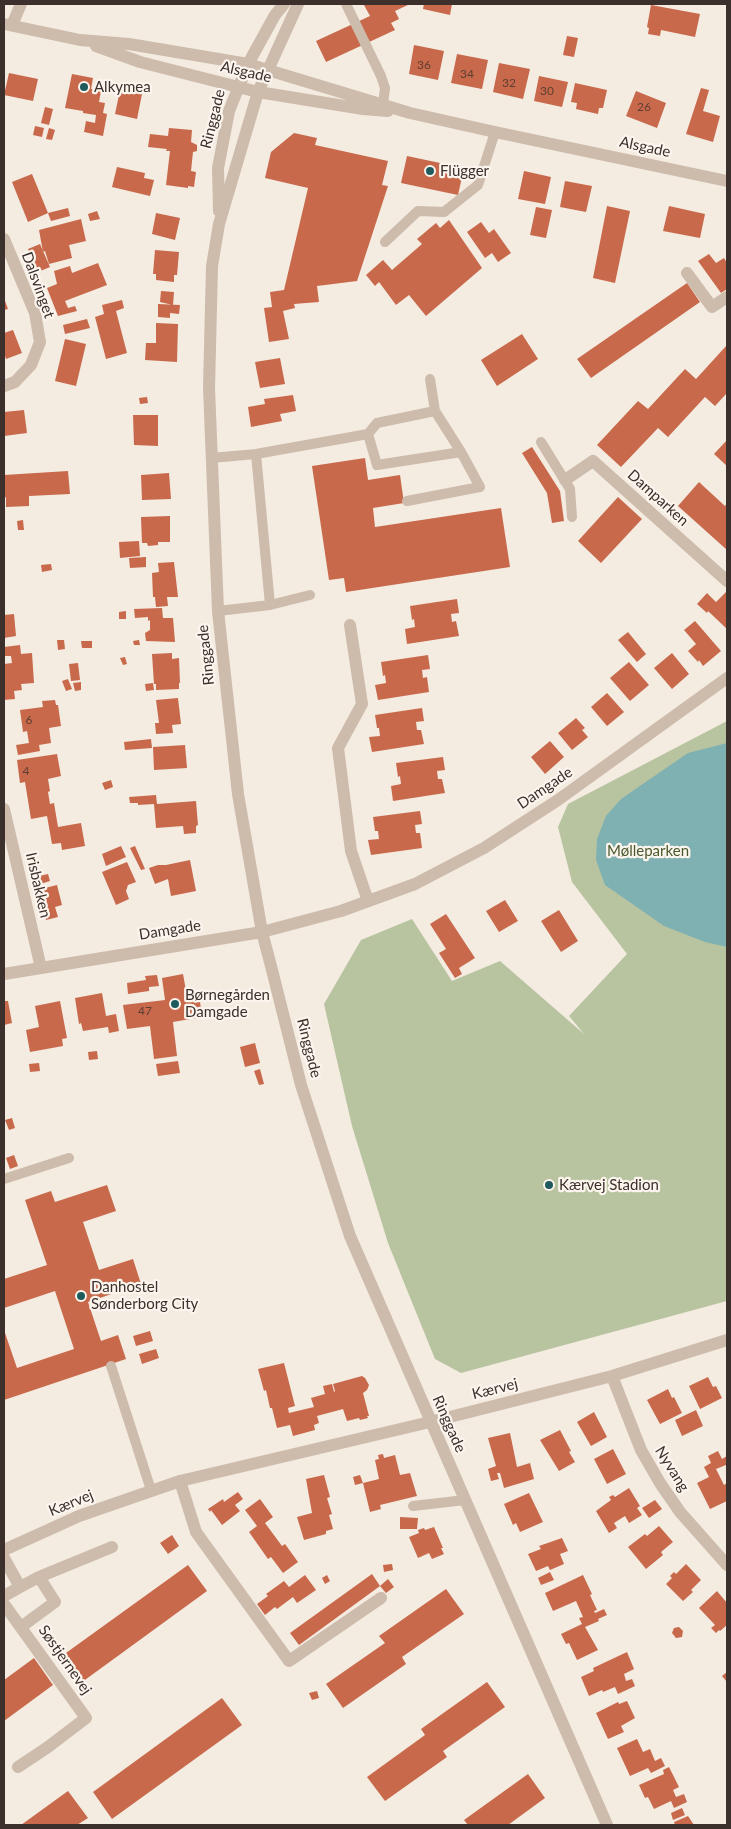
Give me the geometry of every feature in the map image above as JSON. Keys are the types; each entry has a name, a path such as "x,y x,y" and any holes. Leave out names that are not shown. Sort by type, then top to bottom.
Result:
{"street":[{"name":"Alsgade","path":"21,4 8,24 80,40 140,62 237,87 335,105 383,108 410,113 727,181"},
{"name":"Ringgade","path":"219,224 218,168 229,112 237,87 248,64 275,15 284,4"},
{"name":"Ringgade","path":"298,4 258,92 219,224 212,266 209,388 218,611 238,794 262,932 301,1085 350,1236 607,1825"},
{"name":"Alsgade","path":"80,40 129,44 248,64 383,108"},
{"name":"Dalsvinget","path":"4,240 35,313 40,342 32,365 15,382 4,386"},
{"path":"687,272 712,307 727,297"},
{"name":"Damparken","path":"565,480 593,461 727,581"},
{"path":"350,625 362,704 338,748 351,850 368,901"},
{"name":"Damgade","path":"4,974 262,932 341,912 415,884 484,848 558,800 727,678"},
{"name":"Irisbakken","path":"4,809 41,968"},
{"name":"Kærvej","path":"4,1550 79,1516 180,1481 430,1422 612,1376 727,1340"},
{"name":"Nyvang","path":"612,1376 641,1450 660,1483 680,1512 727,1564"},
{"path":"180,1481 196,1532 289,1660 381,1598"},
{"path":"4,1596 39,1577 112,1547"},
{"path":"4,1558 20,1586"},
{"name":"Søstjernevej","path":"21,1627 56,1602 39,1577"},
{"name":"Søstjernevej","path":"4,1604 86,1718 18,1767"}],"lane":[{"path":"346,4 382,76 385,88 383,108"},
{"path":"385,242 418,211 444,212 478,185 495,132"},
{"path":"407,501 480,487 435,411 430,379"},
{"path":"211,458 256,454 368,434 377,423 435,411"},
{"path":"368,434 377,465 460,452"},
{"path":"541,442 570,488 572,517"},
{"path":"256,454 270,605"},
{"path":"218,611 270,605 310,595"},
{"path":"4,1179 69,1158"},
{"path":"111,1366 152,1490"},
{"path":"413,1506 464,1500"}],"green space":[{"name":"Kærvej Stadion","path":"727,721 727,1301 461,1373 435,1359 388,1243 352,1126 324,1004 361,940 412,919 452,981 500,961 584,1034 569,1016 627,954 572,882 558,827 568,804"}],"water":[{"path":"727,743 727,947 705,942 664,926 605,885 596,860 597,839 606,816 621,799 688,753"}],"building":[{"path":"410,4 395,11 399,19 391,23 395,30 326,62 316,41 370,16 364,5"},
{"path":"424,4 452,4 450,15 423,9"},
{"path":"651,5 700,14 695,37 661,30 660,36 648,34 649,28 647,27"},
{"path":"567,36 578,38 574,57 563,55"},
{"path":"414,45 444,51 438,80 409,74"},
{"path":"457,54 488,60 482,89 451,83"},
{"path":"499,63 530,69 523,99 493,92"},
{"path":"9,73 38,79 33,101 4,95"},
{"path":"72,74 93,78 91,89 101,91 99,102 105,103 103,113 107,114 103,136 84,132 86,121 95,123 96,115 65,108"},
{"path":"539,76 568,82 562,107 534,101"},
{"path":"575,83 607,90 603,108 599,108 598,114 576,109 577,103 571,102"},
{"path":"701,88 709,90 703,111 720,116 713,142 686,134"},
{"path":"120,90 142,94 137,119 115,114"},
{"path":"636,91 666,103 657,128 626,116"},
{"path":"45,107 53,109 49,125 41,123"},
{"path":"35,126 44,128 42,137 33,135"},
{"path":"49,128 55,130 52,140 46,139"},
{"path":"169,128 192,130 191,142 197,145 197,151 193,152 191,171 196,172 194,187 166,185 170,151 148,147 150,134 168,136"},
{"path":"294,133 317,138 315,145 388,161 382,185 388,186 357,281 317,286 319,302 294,304 295,308 283,311 289,339 269,342 264,308 272,307 270,292 284,290 308,188 265,178 271,152"},
{"path":"407,156 464,168 458,195 401,183"},
{"path":"117,167 145,173 144,178 154,180 150,196 112,187"},
{"path":"524,171 551,177 545,204 518,199"},
{"path":"32,174 48,213 28,222 12,182"},
{"path":"565,181 592,186 586,212 560,207"},
{"path":"607,206 630,211 615,283 593,278"},
{"path":"669,206 705,214 700,238 663,231"},
{"path":"536,207 552,210 546,238 530,235"},
{"path":"68,208 70,216 51,221 48,213"},
{"path":"97,211 100,219 90,221 88,214"},
{"path":"156,213 180,218 175,240 152,234"},
{"path":"81,219 86,241 69,245 72,258 49,264 45,251 43,252 39,230"},
{"path":"449,220 482,268 426,316 409,295 396,305 379,282 375,286 366,275 383,260 392,270 422,244 417,239 436,223 440,228"},
{"path":"481,222 489,233 494,229 511,253 498,262 492,253 485,258 467,232"},
{"path":"40,244 50,267 38,272 28,249"},
{"path":"155,250 179,252 177,275 174,275 174,282 156,280 156,274 153,274"},
{"path":"709,254 716,263 724,258 727,263 727,289 721,293 698,261"},
{"path":"98,263 107,285 65,301 68,308 75,306 77,311 58,316 47,288 57,284 54,271 70,266 72,273"},
{"path":"687,283 700,302 591,378 577,359"},
{"path":"161,291 174,292 173,305 160,302"},
{"path":"4,298 8,309 4,310"},
{"path":"122,300 124,308 116,311 127,353 106,359 95,317 104,314 102,305"},
{"path":"158,304 180,305 179,314 170,313 170,318 158,317"},
{"path":"87,319 90,328 65,334 63,325"},
{"path":"156,323 178,324 177,362 145,360 146,343 156,343"},
{"path":"13,330 22,353 6,359 4,353 4,333"},
{"path":"522,334 538,359 497,386 481,360"},
{"path":"65,339 86,344 76,386 55,381"},
{"path":"727,345 727,393 715,406 705,397 668,437 658,428 621,467 597,445 638,401 648,409 685,369 696,379"},
{"path":"280,358 285,384 260,388 255,362"},
{"path":"293,395 296,411 280,414 282,421 251,427 248,407 265,404 264,399"},
{"path":"147,397 148,403 140,404 139,398"},
{"path":"24,410 27,433 4,436 4,412"},
{"path":"133,415 158,415 158,446 134,445"},
{"path":"727,440 727,466 714,454"},
{"path":"532,447 560,491 564,521 552,523 547,493 522,453"},
{"path":"365,458 368,480 400,475 404,503 373,508 375,527 501,508 510,567 346,592 344,578 329,580 312,466"},
{"path":"68,471 70,494 29,496 29,506 6,507 4,475"},
{"path":"169,473 171,499 142,500 141,475"},
{"path":"699,482 725,506 727,503 727,550 678,506"},
{"path":"618,497 642,519 601,563 578,541"},
{"path":"170,516 170,542 158,542 158,545 148,546 147,543 142,543 141,517"},
{"path":"23,520 24,530 18,530 17,521"},
{"path":"139,541 140,556 120,558 119,542"},
{"path":"146,557 146,567 130,568 129,558"},
{"path":"174,562 178,597 167,597 168,606 156,607 155,597 153,597 152,573 159,572 158,563"},
{"path":"51,564 52,570 42,572 41,565"},
{"path":"727,591 727,629 708,611 707,613 697,604 707,593 716,602"},
{"path":"457,599 459,613 451,614 452,622 456,621 459,636 407,644 405,629 415,627 410,606"},
{"path":"162,608 163,618 173,618 175,642 146,641 145,633 150,630 150,620 148,621 148,617 135,618 134,609"},
{"path":"126,611 126,619 119,619 119,612"},
{"path":"14,614 16,636 4,638 4,615"},
{"path":"695,621 721,651 703,666 688,651 696,644 684,630"},
{"path":"628,632 646,654 637,662 618,640"},
{"path":"57,640 64,640 65,649 58,650"},
{"path":"139,640 140,645 134,645 133,641"},
{"path":"81,641 92,641 92,648 82,648"},
{"path":"20,645 21,654 32,653 34,683 21,684 22,690 14,691 15,699 4,700 4,664 12,663 11,656 4,656 4,647"},
{"path":"172,653 172,659 179,658 179,689 156,690 152,654"},
{"path":"672,653 689,674 672,689 654,668"},
{"path":"428,655 430,669 422,670 423,678 427,677 429,692 378,700 375,685 386,683 381,662"},
{"path":"125,657 127,664 123,665 120,658"},
{"path":"629,662 649,685 630,701 610,678"},
{"path":"78,663 80,680 71,681 69,664"},
{"path":"68,679 72,689 66,691 62,681"},
{"path":"81,682 81,690 75,691 73,683"},
{"path":"153,683 154,690 146,691 145,684"},
{"path":"607,693 624,712 607,726 591,707"},
{"path":"178,698 181,724 172,725 173,733 156,734 155,723 159,723 156,700"},
{"path":"55,700 56,705 58,705 61,726 49,728 51,743 39,745 40,751 18,755 16,745 29,743 27,731 23,732 20,710 43,707 42,701"},
{"path":"422,708 424,721 416,722 417,730 421,730 424,744 372,752 369,737 380,736 375,715"},
{"path":"576,718 585,728 582,730 588,737 572,750 558,733"},
{"path":"151,739 152,748 125,750 124,742"},
{"path":"550,741 564,757 545,774 531,757"},
{"path":"185,745 187,768 154,770 153,747"},
{"path":"57,754 61,776 48,779 50,804 54,803 58,827 81,823 85,846 62,850 61,843 52,844 47,816 31,819 25,782 20,783 17,760"},
{"path":"443,757 445,770 437,771 438,779 442,779 445,793 393,801 391,786 401,784 396,763"},
{"path":"111,780 113,787 105,790 102,783"},
{"path":"156,795 157,804 196,801 198,825 196,826 196,833 184,834 183,826 156,828 154,804 138,805 138,803 130,803 129,797"},
{"path":"420,811 422,824 415,825 416,833 420,833 422,848 371,855 368,840 379,839 378,831 375,831 373,817"},
{"path":"121,846 126,857 106,866 102,854"},
{"path":"135,846 145,869 141,870 130,848"},
{"path":"190,860 196,891 171,896 168,879 155,884 149,868"},
{"path":"127,862 136,882 128,885 126,891 129,899 116,905 102,872"},
{"path":"48,874 50,881 37,885 35,877"},
{"path":"57,885 62,905 55,907 58,917 46,920 37,890"},
{"path":"505,900 518,921 499,932 486,911"},
{"path":"559,910 578,941 561,952 541,921"},
{"path":"446,914 475,958 459,968 462,974 455,978 439,953 446,949 430,924"},
{"name":"Børnegården Damgade","path":"183,974 187,996 199,994 202,1017 173,1022 177,1056 154,1059 150,1026 127,1029 123,1005 165,1000 162,978"},
{"path":"157,975 159,986 149,987 149,991 128,994 127,983 146,980 145,976"},
{"path":"102,993 106,1016 116,1014 119,1031 109,1033 108,1027 83,1031 81,1023 79,1024 75,998"},
{"path":"4,1001 8,1001 12,1023 4,1025"},
{"path":"60,1001 67,1038 62,1039 63,1046 30,1052 26,1030 39,1027 35,1006"},
{"path":"255,1043 260,1063 245,1067 240,1047"},
{"path":"97,1051 98,1059 89,1060 88,1052"},
{"path":"178,1061 180,1073 158,1076 156,1064"},
{"path":"39,1063 40,1071 30,1072 29,1064"},
{"path":"260,1069 264,1084 259,1085 254,1071"},
{"path":"12,1118 15,1128 9,1130 5,1120"},
{"path":"14,1155 18,1166 10,1169 6,1158"},
{"name":"Danhostel Sønderborg City","path":"107,1185 116,1211 83,1222 99,1270 133,1259 141,1284 88,1302 101,1341 118,1335 126,1359 4,1400 4,1330 17,1368 74,1349 55,1291 4,1308 4,1279 47,1265 25,1200 51,1191 55,1202"},
{"path":"150,1331 153,1341 136,1346 133,1336"},
{"path":"156,1349 159,1358 142,1364 139,1354"},
{"path":"284,1363 295,1406 288,1408 289,1413 314,1407 311,1398 325,1394 323,1386 332,1384 334,1392 333,1384 362,1376 369,1385 363,1393 368,1418 347,1421 343,1409 317,1416 319,1423 314,1425 315,1430 293,1436 290,1425 277,1428 258,1369"},
{"path":"708,1377 713,1387 716,1386 722,1398 700,1409 689,1386"},
{"path":"668,1389 682,1413 660,1424 647,1400"},
{"path":"696,1410 703,1426 682,1436 675,1420"},
{"path":"594,1412 607,1437 591,1446 577,1422"},
{"path":"560,1430 575,1462 559,1471 540,1440"},
{"path":"510,1433 517,1467 530,1463 534,1479 504,1488 500,1473 497,1473 499,1479 491,1481 488,1469 496,1466 488,1438"},
{"path":"613,1449 626,1474 607,1484 594,1459"},
{"path":"718,1451 722,1459 727,1456 726,1465 716,1469 724,1485 727,1483 727,1501 710,1509 697,1483 709,1477 704,1467 711,1463 708,1456"},
{"path":"383,1454 384,1458 395,1455 400,1475 410,1473 417,1496 380,1505 381,1509 370,1512 363,1483 379,1479 375,1460 379,1459 378,1455"},
{"path":"324,1475 330,1497 327,1498 332,1514 329,1515 333,1529 326,1531 326,1534 304,1540 297,1517 312,1513 306,1479"},
{"path":"360,1475 363,1483 355,1485 353,1477"},
{"path":"629,1488 640,1506 637,1508 642,1515 629,1523 625,1516 614,1523 617,1528 609,1533 596,1511 611,1500 609,1497 613,1495 615,1497"},
{"path":"238,1492 243,1499 235,1505 240,1511 222,1525 211,1510 210,1512 208,1509 223,1499 224,1502"},
{"path":"529,1493 543,1522 520,1532 516,1523 513,1525 504,1504"},
{"path":"260,1499 273,1517 265,1523 282,1546 285,1544 298,1562 283,1573 271,1557 268,1559 249,1532 257,1526 245,1510"},
{"path":"655,1500 662,1509 649,1518 642,1508"},
{"path":"400,1517 418,1518 417,1529 400,1529"},
{"path":"659,1526 673,1542 661,1552 663,1555 646,1569 628,1547 645,1534 647,1536"},
{"path":"434,1527 444,1554 432,1559 429,1553 418,1558 409,1537 419,1533 418,1530"},
{"path":"172,1535 179,1546 168,1554 160,1543"},
{"path":"562,1538 568,1551 560,1554 564,1564 550,1570 548,1566 536,1571 528,1554 541,1549 539,1546"},
{"path":"392,1564 393,1570 384,1572 383,1565"},
{"path":"686,1564 701,1580 691,1590 693,1592 683,1601 666,1584 672,1578 670,1576 674,1572 676,1574"},
{"path":"188,1565 207,1591 78,1685 59,1658"},
{"path":"550,1572 554,1580 541,1585 538,1578"},
{"path":"372,1574 380,1586 299,1645 290,1633"},
{"path":"305,1575 316,1590 297,1603 293,1597 265,1615 257,1604 268,1596 266,1594 284,1581 289,1587"},
{"path":"327,1575 330,1581 325,1584 322,1578"},
{"path":"583,1575 592,1594 590,1595 597,1610 594,1611 595,1613 604,1609 607,1615 585,1627 598,1650 577,1660 569,1643 566,1644 561,1634 582,1624 579,1618 583,1617 576,1601 553,1611 545,1593"},
{"path":"388,1579 394,1587 386,1593 380,1586"},
{"path":"446,1589 464,1614 402,1657 406,1664 343,1708 326,1684 385,1643 379,1636"},
{"path":"717,1591 727,1603 727,1625 716,1633 711,1628 715,1625 699,1608"},
{"path":"679,1627 683,1631 682,1637 676,1638 672,1633 674,1628"},
{"path":"627,1652 634,1669 624,1674 626,1681 632,1679 635,1686 618,1694 615,1687 589,1696 581,1677 594,1671 593,1668"},
{"path":"34,1658 53,1685 4,1721 4,1680"},
{"path":"727,1672 727,1682 722,1676"},
{"path":"487,1682 505,1707 443,1751 447,1757 385,1801 367,1777 425,1735 421,1729"},
{"path":"317,1691 319,1698 312,1700 309,1693"},
{"path":"222,1698 242,1725 112,1819 93,1792"},
{"path":"627,1701 635,1718 621,1726 624,1732 608,1739 596,1713 618,1702 619,1704"},
{"path":"637,1739 643,1752 650,1749 655,1761 661,1758 665,1766 651,1773 648,1768 630,1776 617,1748"},
{"path":"669,1767 679,1787 673,1790 676,1797 684,1794 687,1802 674,1808 671,1801 654,1809 648,1797 645,1798 639,1785 664,1774 663,1770"},
{"path":"528,1774 545,1798 508,1825 468,1825 464,1820"},
{"path":"68,1791 88,1818 77,1825 21,1825"},
{"path":"682,1808 685,1815 673,1820 671,1813"},
{"path":"688,1816 694,1825 675,1825 674,1822"}],"place":[{"name":"Alkymea","path":"84,87"},
{"name":"Flügger","path":"430,171"},
{"name":"Børnegården Damgade","path":"175,1004"},
{"name":"Kærvej Stadion","path":"549,1185"},
{"name":"Danhostel Sønderborg City","path":"81,1296"}],"park label":[{"name":"Mølleparken","path":"648,851"}]}
